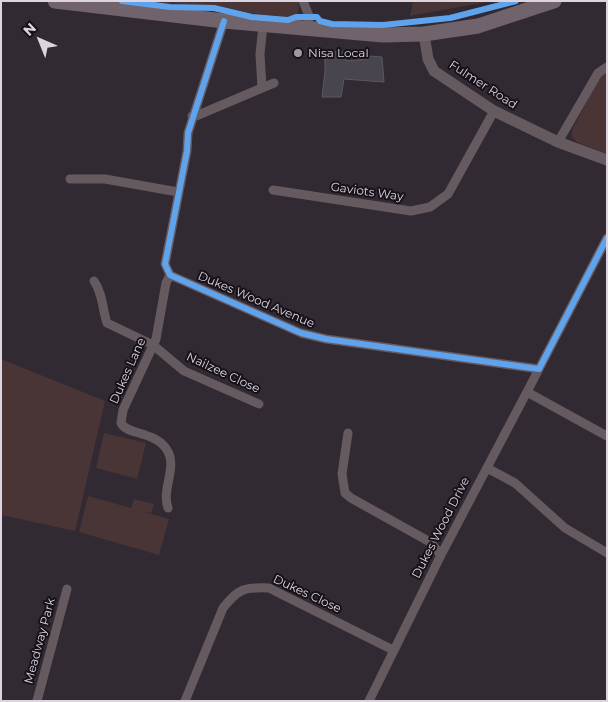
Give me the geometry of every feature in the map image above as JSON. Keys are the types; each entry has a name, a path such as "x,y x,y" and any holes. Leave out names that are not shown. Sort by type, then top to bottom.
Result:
{"main road":[{"path":"54,1 224,21 383,35 424,34 478,26 554,1"}],"street":[{"path":"304,1 309,16 308,28"},
{"path":"170,275 165,264 192,116 224,21"},
{"path":"262,88 260,54 263,25"},
{"name":"Fulmer Road","path":"424,34 428,59 434,70 494,111 558,142 607,160"},
{"path":"558,142 598,73 607,67"},
{"path":"192,116 274,83"},
{"name":"Gaviots Way","path":"273,190 411,211 430,207 448,194 494,111"},
{"path":"70,179 105,179 178,192"},
{"path":"539,369 607,238"},
{"name":"Dukes Lane","path":"168,508 166,496 172,458 169,452 155,438 126,429 121,423 126,404 156,339 166,283 170,275"},
{"name":"Dukes Wood Avenue","path":"170,275 301,333 326,339 539,369"},
{"name":"Nailzee Close","path":"94,281 99,289 102,311 107,323 153,345 184,371 259,404"},
{"name":"Dukes Wood Drive","path":"369,701 441,555 539,369"},
{"path":"527,392 607,436"},
{"path":"348,433 342,474 345,493 430,542 441,555"},
{"path":"487,468 515,483 565,528 607,553"},
{"name":"Dukes Close","path":"185,701 223,608 233,595 249,587 269,588 394,650"},
{"name":"Meadway Park","path":"37,701 67,588"}],"shaded area":[{"path":"139,1 298,1 299,10 296,16 289,17 256,14 223,7"},
{"path":"413,1 492,1 410,16"},
{"path":"607,70 607,154 577,142 572,137 572,130 601,74"},
{"path":"1,359 105,401 75,531 1,515"},
{"path":"104,433 146,443 137,479 96,468"},
{"path":"88,496 131,508 134,499 154,504 151,513 141,511 169,519 159,555 79,532"}],"building":[{"path":"325,52 346,52 346,61 368,59 369,56 382,57 384,82 344,79 341,97 322,97"}],"cycle path":[{"path":"122,1 170,7 214,8 252,17 288,20 296,17 317,17 320,21 332,24 383,25 450,18 516,1"},
{"path":"224,21 188,133 187,151 165,264 170,275 301,333 326,339 539,369 607,238"}],"place":[{"name":"Nisa Local","path":"298,53"}]}
